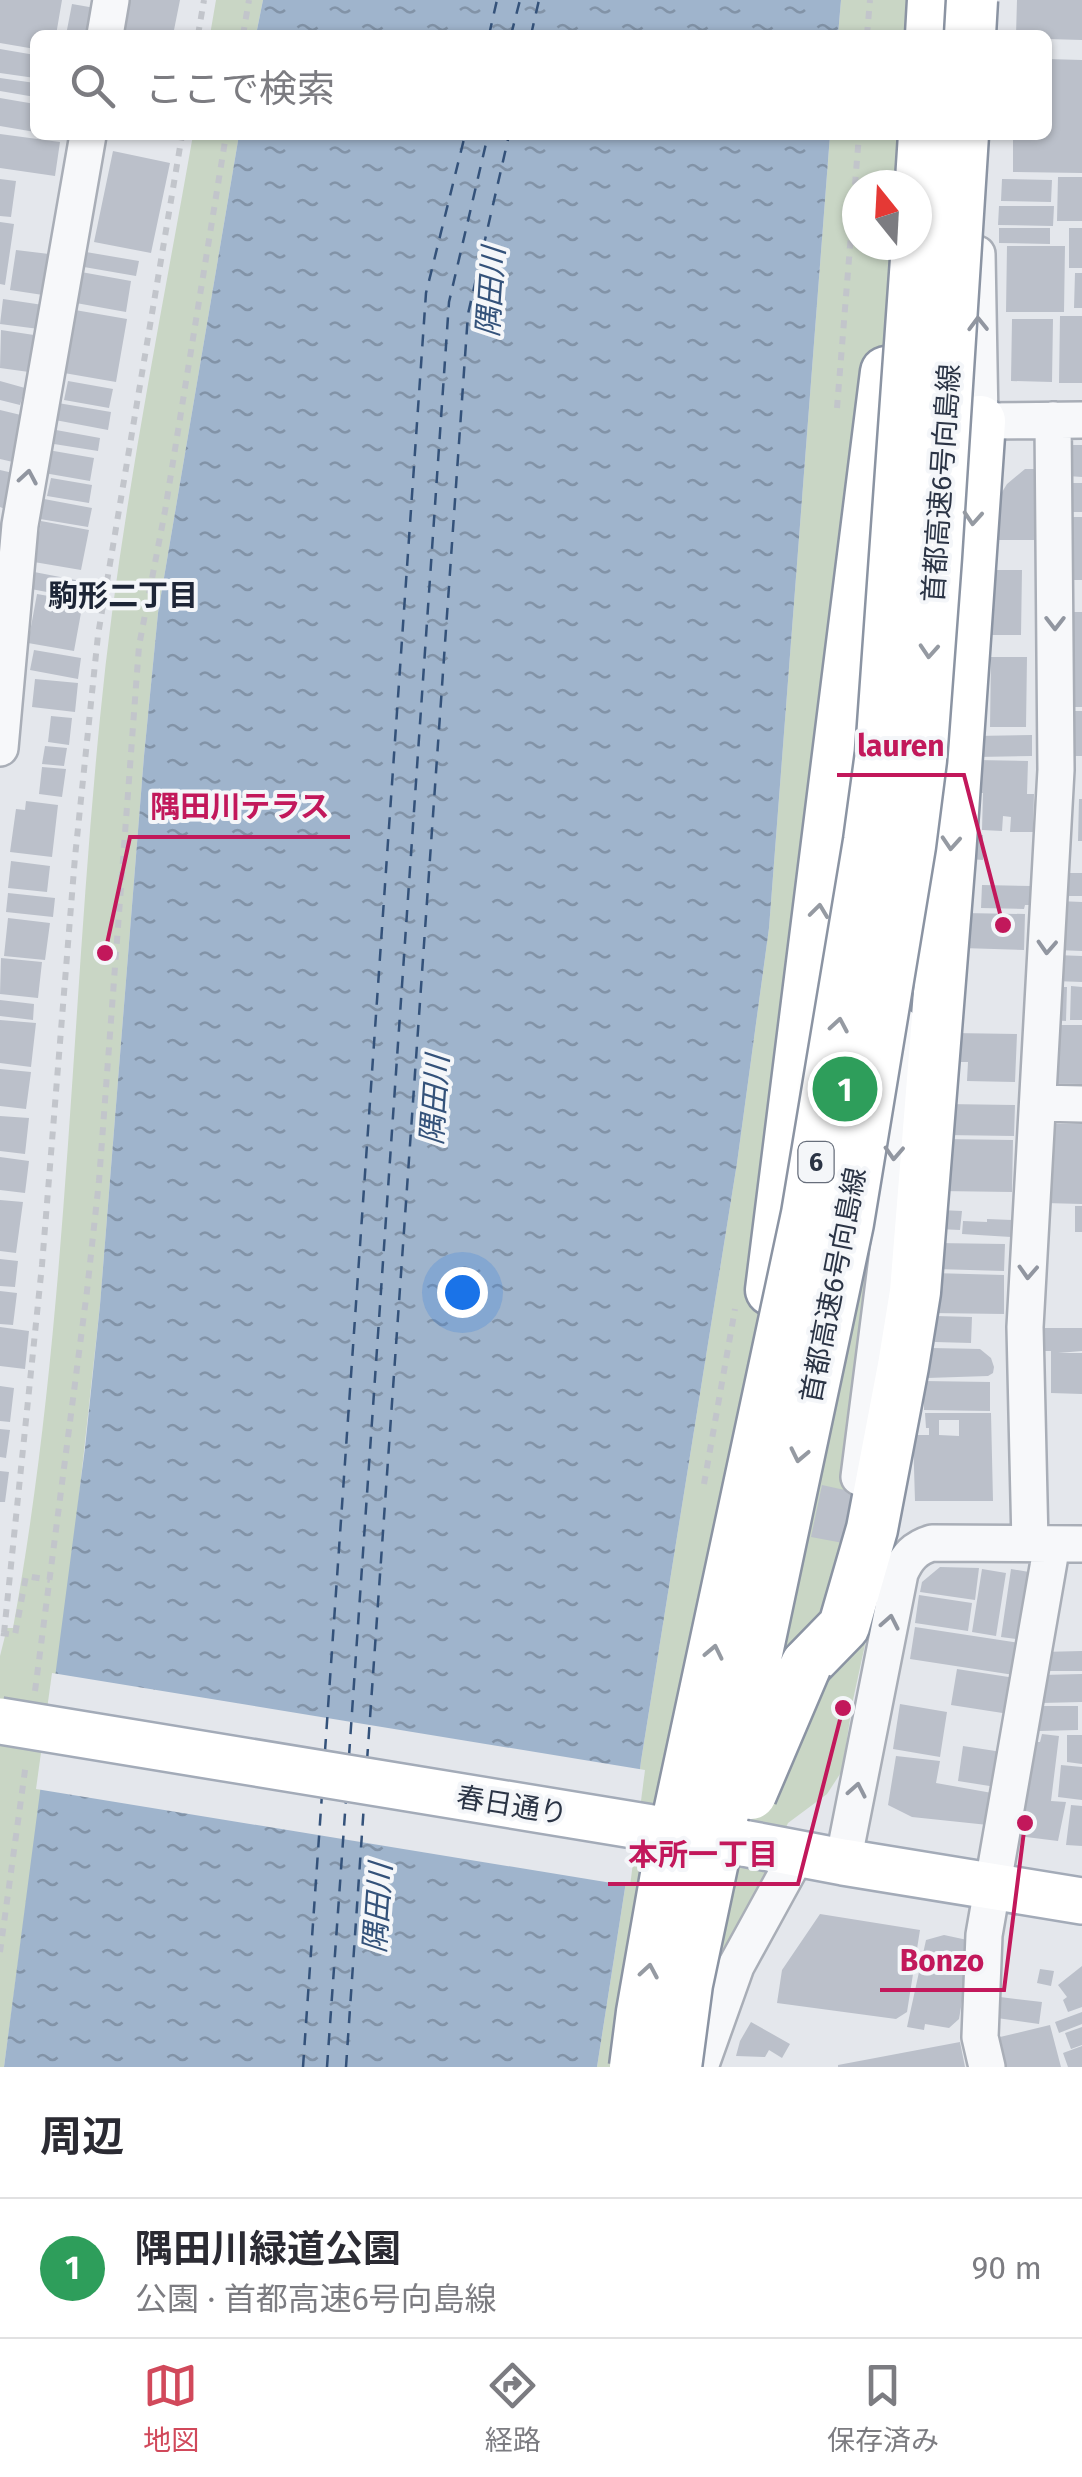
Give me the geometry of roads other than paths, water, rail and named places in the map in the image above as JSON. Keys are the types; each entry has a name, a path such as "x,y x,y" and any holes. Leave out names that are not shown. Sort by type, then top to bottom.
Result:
{"highway":[{"path":"931,30 933,0"},
{"path":"967,30 974,0"},
{"path":"912,170 922,140"},
{"name":"首都高速6号向島線","path":"922,170 924,140"},
{"name":"首都高速6号向島線","path":"676,2067 687,1984 848,1223 910,846 921,760 963,140"},
{"path":"740,1528 900,260"},
{"name":"首都高速6号向島線","path":"635,2067 667,1869 807,1214 870,842 881,753 916,260"},
{"path":"806,1666 844,1626 872,1529 915,1292 980,421"},
{"name":"6","path":"687,1984 732,1838 806,1666"}],"main road":[{"name":"春日通り","path":"17,1709 842,1862 1082,1900"}],"street":[{"path":"106,30 111,0"},
{"path":"987,30 990,0"},
{"path":"0,748 10,523 87,140"},
{"path":"978,140 980,421 1068,420 1069,770 1039,1103 1025,1328 1055,1544 984,1935 980,2036 987,2067"},
{"path":"806,1666 830,1612 854,1518 890,1235 910,846"},
{"path":"1039,1103 1082,1104"},
{"path":"842,1862 900,1573 906,1561 919,1547 932,1542 1055,1544"},
{"path":"700,2067 736,1966 798,1854"}],"water":[{"path":"263,0 841,0 838,30 257,30"},
{"name":"隅田川","path":"238,140 830,140 769,928 737,1163 641,1761 597,2067 4,2067 85,1448 158,613"}],"place":[{"name":"lauren","path":"1003,925"},
{"name":"隅田川テラス","path":"105,953"},
{"name":"隅田川緑道公園","path":"845,1089"},
{"name":"本所一丁目","path":"843,1708"},
{"name":"Bonzo","path":"1025,1823"}],"district":[{"name":"駒形二丁目","path":"123,596"}]}
